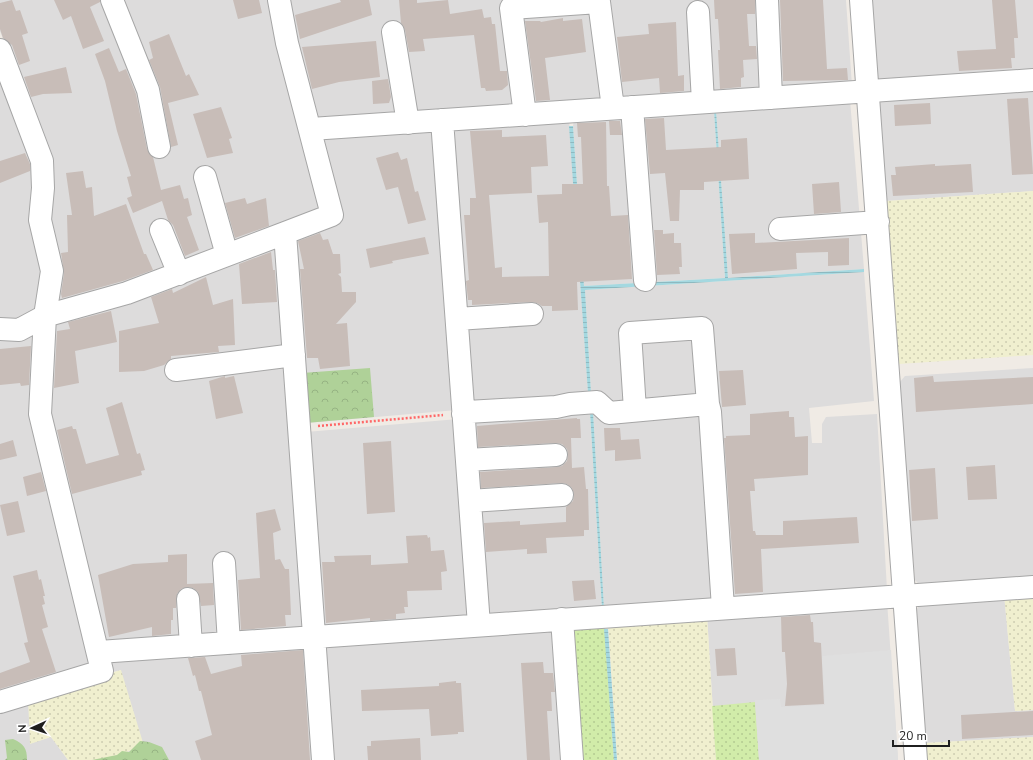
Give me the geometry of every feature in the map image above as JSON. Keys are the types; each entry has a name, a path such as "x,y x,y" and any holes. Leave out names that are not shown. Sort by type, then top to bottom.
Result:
{"street":[{"path":"112,0 148,90 159,147"},
{"path":"0,329 19,330 45,316 127,292 179,274 332,215 311,129 287,42 279,0"},
{"path":"767,0 771,98"},
{"path":"861,0 916,760"},
{"path":"524,115 511,8 599,2 623,107 645,280"},
{"path":"698,12 703,102"},
{"path":"393,32 408,123"},
{"path":"0,50 42,161 43,188 40,220 52,271 45,316 40,414 99,652 102,671 0,702"},
{"path":"311,129 1033,80"},
{"path":"442,120 479,625"},
{"path":"205,177 227,255"},
{"path":"780,229 878,222"},
{"path":"162,230 179,274"},
{"path":"286,233 323,760"},
{"path":"457,319 532,314"},
{"path":"635,410 630,333 702,328 708,404 710,412 723,608"},
{"path":"176,370 294,355"},
{"path":"463,414 467,412 556,408 570,404 597,402 609,413 708,404"},
{"path":"467,460 556,455"},
{"path":"470,501 562,495"},
{"path":"224,563 229,643"},
{"path":"99,652 1033,587"},
{"path":"188,599 191,646"},
{"path":"562,619 572,760"}],"path":[{"path":"299,428 463,414"}],"shaded area":[{"path":"0,0 276,0 325,212 221,252 170,265 56,308 46,214 47,156 0,31"},
{"path":"283,0 541,0 503,3 513,109 401,111 395,117 315,122"},
{"path":"603,0 760,0 765,83 758,93 710,96 696,86 689,98 626,100 618,95"},
{"path":"773,0 846,0 852,86 777,92"},
{"path":"872,0 1033,0 1033,76 887,85 877,77"},
{"path":"526,11 594,12 606,95 600,103 533,108 518,20"},
{"path":"0,68 37,163 43,272 39,301 31,316 0,324"},
{"path":"1033,85 1033,191 886,201 879,104 888,94"},
{"path":"850,100 864,269 728,278 716,110"},
{"path":"714,111 725,278 652,282 637,114"},
{"path":"627,114 638,283 584,286 573,126 574,120"},
{"path":"569,119 588,393 468,408 447,127"},
{"path":"438,126 457,410 306,423 293,237 340,217 320,143 324,136"},
{"path":"278,241 306,631 103,645 44,412 49,322"},
{"path":"864,272 874,401 809,408 812,443 822,443 822,424 826,417 877,414 887,590 727,601 708,321 623,325 627,395 622,404 610,403 591,393 585,290"},
{"path":"35,331 36,414 91,671 0,698 0,337"},
{"path":"690,336 694,341 698,392 689,397 646,400 642,397 639,339"},
{"path":"1033,368 1033,580 922,588 915,580 899,383 905,376"},
{"path":"593,411 707,412 716,603 604,609"},
{"path":"590,412 602,609 483,617 470,416"},
{"path":"458,419 473,619 320,630 306,432"},
{"path":"1004,594 1015,711 1033,710 1033,737 925,743 915,612 923,600"},
{"path":"887,601 898,760 716,760 707,615"},
{"path":"546,626 556,635 564,735 559,741 560,760 329,760 321,647"},
{"path":"302,643 309,650 316,760 103,760 121,670 109,673 108,658"},
{"path":"891,650 898,760 759,760 755,700 780,699 781,707 825,705 822,656"},
{"path":"28,698 31,743 51,737 68,760 0,760 0,707"}],"green space":[{"path":"1033,191 1033,355 899,364 886,201"},
{"path":"370,368 374,417 306,423 302,373"},
{"path":"1033,593 1033,710 1015,711 1004,594"},
{"path":"707,615 716,760 617,760 608,621"},
{"path":"604,622 614,760 578,760 569,625"},
{"path":"121,670 144,746 103,760 68,760 51,737 30,744 28,698"},
{"path":"755,702 759,760 716,760 712,706"},
{"path":"1033,737 1033,760 926,760 925,743"},
{"path":"13,739 24,747 27,760 5,760 7,758 5,740"},
{"path":"140,741 149,742 162,747 169,760 92,760 117,755 122,751 129,752"}],"water":[{"path":"716,110 728,278 864,269 864,272 585,290 591,393 588,393 569,126 573,126 584,286 725,278 714,111"},
{"path":"593,411 604,609 602,609 590,412"},
{"path":"604,629 608,629 617,760 614,760"}],"building":[{"path":"12,0 16,11 20,10 28,33 22,35 30,61 19,65 12,45 3,38 0,29 0,3"},
{"path":"54,0 100,0 100,2 90,7 104,41 83,49 71,16 63,20"},
{"path":"233,0 259,0 262,13 238,19"},
{"path":"340,0 369,0 372,15 300,39 295,15 341,2"},
{"path":"399,0 417,0 417,3 448,0 450,14 482,9 484,18 491,17 492,24 495,24 500,71 507,71 508,85 502,90 486,91 485,88 481,88 474,35 423,39 425,51 409,52 405,30 401,23"},
{"path":"714,0 755,0 755,14 747,14 749,46 756,46 757,59 743,60 744,77 741,78 741,87 720,89 718,19 715,19"},
{"path":"780,0 823,0 827,69 847,68 848,80 783,81"},
{"path":"992,0 1015,0 1018,38 1014,38 1015,58 1011,58 1012,68 959,71 957,51 996,49"},
{"path":"563,18 563,21 582,19 586,52 545,58 550,100 536,101 525,21 541,22"},
{"path":"676,22 678,76 684,75 684,91 660,93 659,78 622,82 617,37 649,34 648,24"},
{"path":"169,34 186,76 189,74 199,95 168,103 178,145 171,147 160,87 149,60 153,58 149,42"},
{"path":"376,41 380,77 339,82 312,89 302,47"},
{"path":"109,48 119,72 126,69 136,94 147,149 153,157 161,190 180,185 184,199 188,198 192,215 187,217 199,250 185,256 173,225 168,220 162,201 133,213 127,198 132,196 127,177 131,176 117,131 105,81 95,54"},
{"path":"66,67 72,93 43,94 31,97 24,77"},
{"path":"388,79 391,97 389,103 373,104 372,81"},
{"path":"1028,98 1033,174 1012,175 1007,99"},
{"path":"930,103 931,124 895,126 894,105"},
{"path":"221,107 232,138 229,139 233,153 207,158 193,114"},
{"path":"664,118 666,150 721,147 721,140 747,138 749,179 704,182 704,190 680,190 679,221 670,221 665,173 650,174 645,119"},
{"path":"609,121 620,121 622,135 610,135"},
{"path":"606,122 607,186 609,186 611,216 628,215 632,279 577,282 578,310 552,311 552,306 542,306 531,302 472,305 472,300 468,300 466,281 469,280 464,215 470,215 470,198 476,198 470,131 502,130 502,137 546,135 548,166 531,167 532,193 489,195 495,268 502,267 502,277 549,276 548,222 539,223 537,195 562,194 562,184 583,184 581,137 578,137 577,123"},
{"path":"398,152 401,160 407,158 415,192 418,191 426,220 408,224 398,187 386,190 376,158"},
{"path":"25,153 30,164 30,171 0,183 0,161"},
{"path":"935,164 935,166 971,164 973,192 893,196 891,175 896,175 895,167"},
{"path":"83,171 86,188 92,187 94,216 126,204 144,254 146,254 153,270 123,281 62,298 61,294 64,273 61,253 68,252 67,215 72,215 66,173"},
{"path":"839,182 841,212 814,214 812,184"},
{"path":"245,198 247,204 266,198 269,226 235,238 225,203"},
{"path":"654,230 663,230 663,234 674,233 674,243 681,243 682,267 679,267 680,274 657,275"},
{"path":"320,233 323,240 328,239 333,254 340,254 341,273 338,274 341,277 342,292 356,292 356,302 336,324 347,323 350,366 320,369 318,358 307,358 300,269 304,269 298,241"},
{"path":"755,233 755,243 849,238 849,265 828,266 828,252 796,253 797,269 732,274 729,234"},
{"path":"425,237 429,254 392,261 393,263 370,268 366,249"},
{"path":"271,252 273,270 275,270 277,302 242,304 239,264"},
{"path":"206,277 213,305 233,299 235,345 218,346 219,352 171,356 171,359 164,365 144,371 119,372 119,331 159,323 151,297 172,289 173,293"},
{"path":"111,311 117,342 75,351 79,383 54,388 57,331 70,329 68,322"},
{"path":"31,346 29,385 21,386 20,383 0,385 0,349"},
{"path":"743,370 746,405 722,407 719,371"},
{"path":"225,376 225,378 234,376 243,413 216,419 209,381"},
{"path":"933,376 934,382 1033,377 1033,404 916,412 914,378"},
{"path":"122,402 137,454 140,453 145,470 141,471 142,475 72,494 57,430 72,426 73,429 76,429 86,464 119,455 106,408"},
{"path":"789,411 789,417 794,417 795,437 808,436 808,475 754,479 755,491 750,491 753,531 755,531 756,535 783,535 783,521 857,517 859,543 761,549 763,592 735,594 724,438 726,438 726,436 750,435 750,414"},
{"path":"577,418 580,419 581,438 571,438 572,468 584,467 586,489 588,489 589,530 584,530 584,536 546,538 547,553 527,554 527,549 486,552 484,523 520,521 520,525 566,522 566,507 573,501 574,494 572,488 567,484 562,483 481,488 480,472 562,466 567,461 568,454 567,449 562,444 556,443 478,447 477,426"},
{"path":"604,428 620,428 621,440 639,439 641,459 615,461 615,450 605,451"},
{"path":"13,440 17,456 0,460 0,444"},
{"path":"391,441 395,512 367,514 363,443"},
{"path":"995,465 997,499 968,500 966,467"},
{"path":"935,468 938,519 912,521 909,470"},
{"path":"41,472 46,491 27,496 23,477"},
{"path":"18,501 25,532 7,536 0,505"},
{"path":"275,509 281,530 273,533 275,560 280,559 285,569 289,569 291,615 285,615 286,626 241,630 238,580 260,578 256,513"},
{"path":"427,535 428,538 430,537 431,551 444,550 447,571 441,572 442,590 407,591 408,607 404,607 405,613 396,614 396,619 370,621 370,618 326,623 322,562 335,562 334,556 371,555 371,565 408,563 406,536"},
{"path":"187,554 187,584 213,583 214,605 201,606 198,592 193,588 187,587 181,589 177,594 176,608 173,608 173,620 171,620 171,634 152,636 152,627 109,637 98,575 133,564 168,562 168,555"},
{"path":"37,570 45,596 43,596 45,604 42,605 48,627 42,629 56,672 0,689 0,673 30,662 24,643 28,642 13,576"},
{"path":"594,580 596,599 574,601 572,581"},
{"path":"810,615 811,622 813,622 814,642 821,643 824,704 785,706 787,684 785,652 782,652 781,617"},
{"path":"735,648 737,675 717,676 715,649"},
{"path":"303,650 310,760 201,760 195,741 212,735 201,691 199,691 195,675 193,676 188,658 205,657 211,674 242,666 241,655"},
{"path":"543,662 544,673 553,673 555,692 551,692 552,711 547,711 550,760 527,760 521,663"},
{"path":"456,681 456,683 461,683 464,732 458,732 458,734 431,736 429,709 362,711 361,690 439,686 439,683"},
{"path":"1033,711 1033,735 962,739 961,715"},
{"path":"420,738 421,760 368,760 367,746 371,746 371,741"}]}
